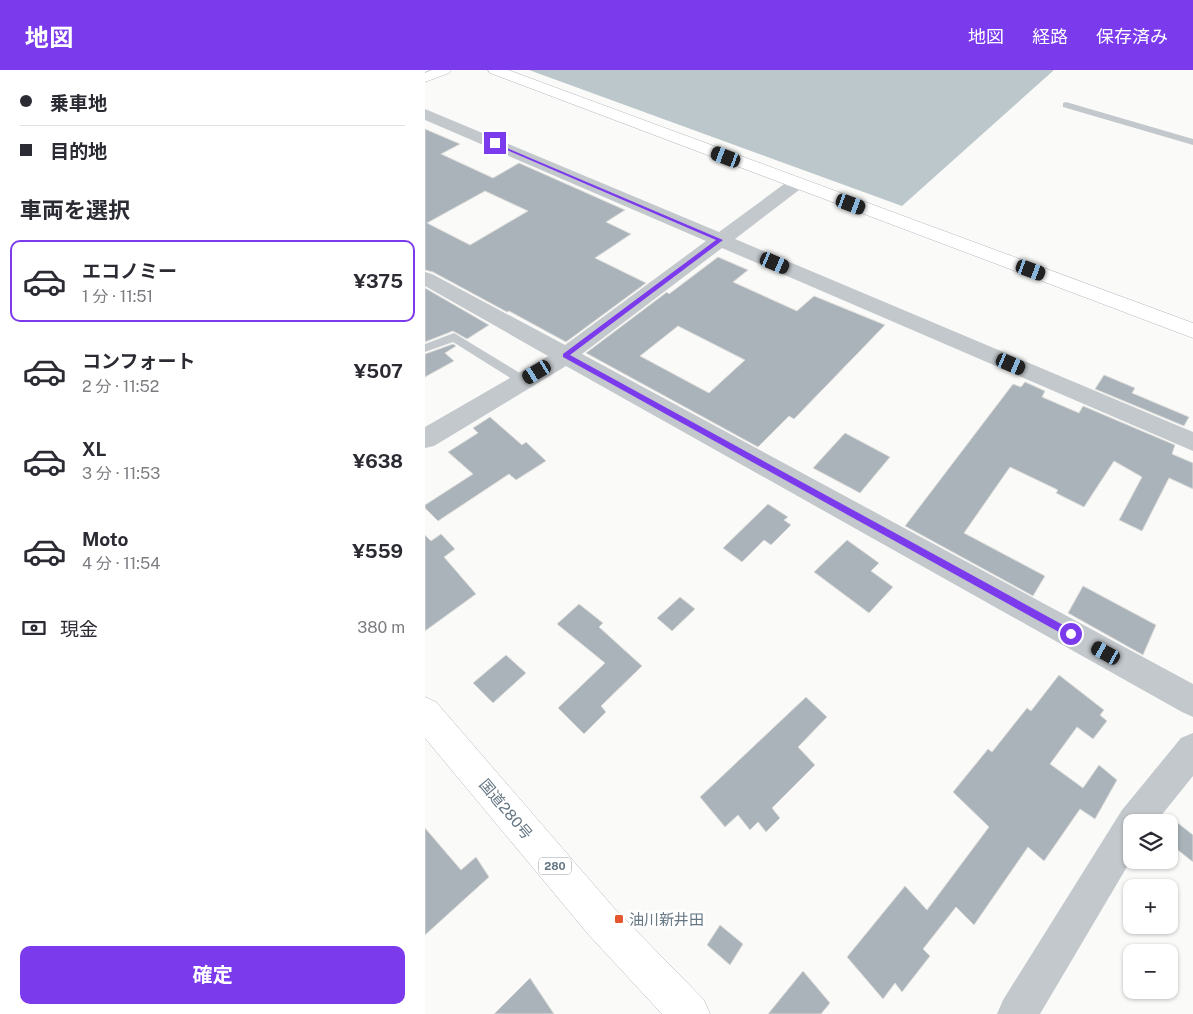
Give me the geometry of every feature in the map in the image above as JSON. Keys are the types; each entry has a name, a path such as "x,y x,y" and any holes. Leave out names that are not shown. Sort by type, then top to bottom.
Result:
{"main road":[{"path":"425,78 443,70"},
{"path":"495,70 1193,330"},
{"name":"国道280号","path":"425,713 601,921 690,1014"}],"street":[{"path":"425,114 1193,442"},
{"path":"425,439 565,356 797,183"},
{"path":"425,278 1193,701"},
{"path":"1141,814 1193,750"},
{"path":"1017,1014 1123,840"}],"lane":[{"path":"1066,105 1193,142"},
{"path":"425,348 454,337 523,381"}],"shaded area":[{"path":"529,70 1054,70 902,206"}],"building":[{"path":"425,129 460,144 441,154 493,178 519,163 625,210 606,222 631,234 595,258 646,283 566,342 433,272 425,270","holes":["485,191 528,211 470,245 427,223"]},
{"path":"718,257 748,270 733,282 797,311 814,296 885,325 794,419 789,416 758,447 586,353 667,292 669,294","holes":["678,326 745,360 709,393 640,356"]},
{"path":"425,288 489,325 467,339 453,331 425,342"},
{"path":"453,344 456,346 445,353 454,361 425,377 425,354"},
{"path":"1104,375 1135,388 1132,393 1189,417 1184,426 1095,389"},
{"path":"1025,382 1045,391 1042,397 1079,413 1083,406 1175,445 1172,454 1193,463 1193,489 1169,478 1142,531 1119,520 1142,477 1114,461 1084,507 1056,493 1058,490 1010,467 964,533 1045,576 1033,596 905,526 1013,384 1021,387"},
{"path":"490,417 522,445 526,442 546,461 516,480 509,474 438,521 425,508 425,505 473,474 448,452 478,433 473,428"},
{"path":"845,433 890,457 860,493 813,468"},
{"path":"768,504 788,517 784,520 791,525 771,545 764,540 742,562 723,548"},
{"path":"441,534 455,549 444,557 476,594 425,631 425,535 431,541"},
{"path":"847,540 879,563 871,571 893,587 869,613 814,572"},
{"path":"1083,586 1156,625 1143,655 1068,613"},
{"path":"680,597 695,609 672,631 657,618"},
{"path":"579,604 603,623 599,627 642,666 601,706 606,712 584,734 558,708 605,663 557,624"},
{"path":"506,655 526,673 493,703 473,683"},
{"path":"1059,675 1104,710 1100,715 1107,721 1093,739 1077,727 1050,764 1083,788 1099,765 1117,780 1095,819 1080,809 1044,861 1028,847 974,925 956,907 923,949 930,956 902,992 895,983 883,999 847,957 905,886 927,910 989,827 953,792 988,749 992,752 1027,708 1031,711"},
{"path":"806,697 827,717 798,747 815,765 772,808 780,818 766,832 758,822 750,830 738,815 725,827 700,797"},
{"path":"1178,823 1193,835 1193,862 1178,850"},
{"path":"425,828 461,870 476,857 489,877 425,935"},
{"path":"720,925 743,944 730,965 707,945"},
{"path":"803,971 830,1003 821,1014 768,1014"},
{"path":"530,978 554,1014 494,1014"}],"place":[{"name":"油川新井田","path":"619,919"}],"route":[{"path":"495,143 720,240 565,356 1071,634"}]}
